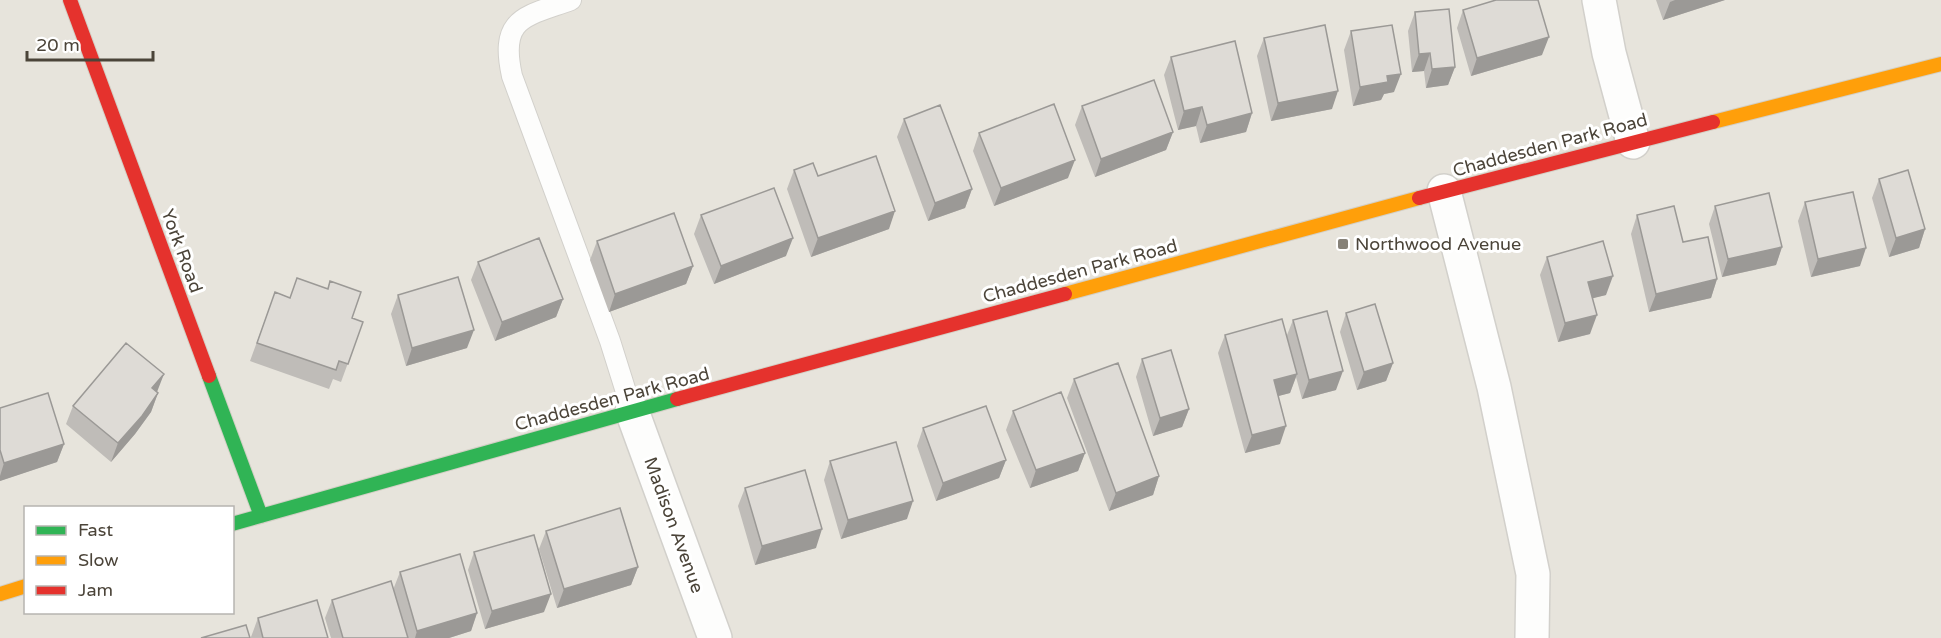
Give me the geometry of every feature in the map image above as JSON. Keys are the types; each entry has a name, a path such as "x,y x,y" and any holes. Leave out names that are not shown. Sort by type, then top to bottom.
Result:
{"street":[{"name":"York Road","path":"70,0 261,516"},
{"path":"1599,0 1633,142"},
{"name":"Chaddesden Park Road","path":"234,523 632,411 1444,191 1941,64"},
{"path":"1444,191 1494,387 1533,574 1532,638"},
{"name":"Madison Avenue","path":"632,411 715,638"},
{"path":"0,594 24,587"}],"lane":[{"path":"571,0 526,17 518,23 509,37 508,59 512,76 610,341 632,411"}],"shaded area":[{"path":"0,0 1941,0 1941,638 0,638"}],"building":[{"path":"1496,0 1538,0 1549,37 1477,58 1463,10"},
{"path":"1449,9 1455,67 1432,69 1430,53 1419,54 1415,12"},
{"path":"1325,25 1338,91 1278,103 1264,38"},
{"path":"1392,25 1401,74 1387,76 1388,82 1360,87 1351,31"},
{"path":"1235,41 1252,113 1207,125 1202,107 1184,111 1171,57"},
{"path":"1154,80 1173,132 1101,159 1082,106"},
{"path":"1054,104 1075,160 1001,188 979,133"},
{"path":"940,105 972,189 935,203 904,119"},
{"path":"876,156 895,211 818,238 794,170 813,163 818,176"},
{"path":"1908,170 1925,229 1896,238 1879,179"},
{"path":"774,188 793,238 721,266 701,215"},
{"path":"1853,192 1866,248 1818,259 1805,202"},
{"path":"1769,193 1782,247 1728,259 1715,206"},
{"path":"1674,206 1683,242 1708,237 1717,279 1656,294 1637,215"},
{"path":"674,213 693,266 615,294 597,241"},
{"path":"539,238 563,299 502,322 478,262"},
{"path":"1603,241 1613,276 1588,282 1597,315 1565,323 1547,257"},
{"path":"458,277 474,330 412,348 398,295"},
{"path":"297,278 328,289 330,281 361,292 352,318 363,322 348,364 339,361 336,370 257,343 275,292 290,298"},
{"path":"1375,304 1393,363 1364,372 1346,313"},
{"path":"1327,311 1343,371 1309,380 1293,320"},
{"path":"1282,319 1297,374 1274,380 1286,426 1252,435 1225,335"},
{"path":"126,343 164,374 152,388 158,393 142,416 118,443 73,406"},
{"path":"1171,350 1189,409 1160,418 1142,359"},
{"path":"1118,363 1159,476 1116,493 1074,379"},
{"path":"1061,392 1085,453 1036,470 1013,411"},
{"path":"48,393 64,444 4,463 0,450 0,408"},
{"path":"986,406 1006,460 943,483 923,428"},
{"path":"896,442 913,501 848,520 830,461"},
{"path":"805,470 822,529 762,546 745,488"},
{"path":"620,508 638,567 564,589 546,531"},
{"path":"534,535 551,594 492,611 474,552"},
{"path":"460,554 477,613 417,631 400,572"},
{"path":"391,581 408,638 343,638 332,600"},
{"path":"317,600 328,638 263,638 258,618"},
{"path":"246,625 250,638 201,638"}],"traffic: fast":[{"path":"209,376 261,516"},
{"path":"234,523 677,399"}],"traffic: slow":[{"path":"1713,122 1941,64"},
{"path":"1065,294 1419,198"},
{"path":"0,594 24,587"}],"traffic: jam":[{"path":"70,0 209,376"},
{"path":"1419,198 1713,122"},
{"path":"677,399 1065,294"}],"place":[{"name":"Northwood Avenue","path":"1343,244"}]}
